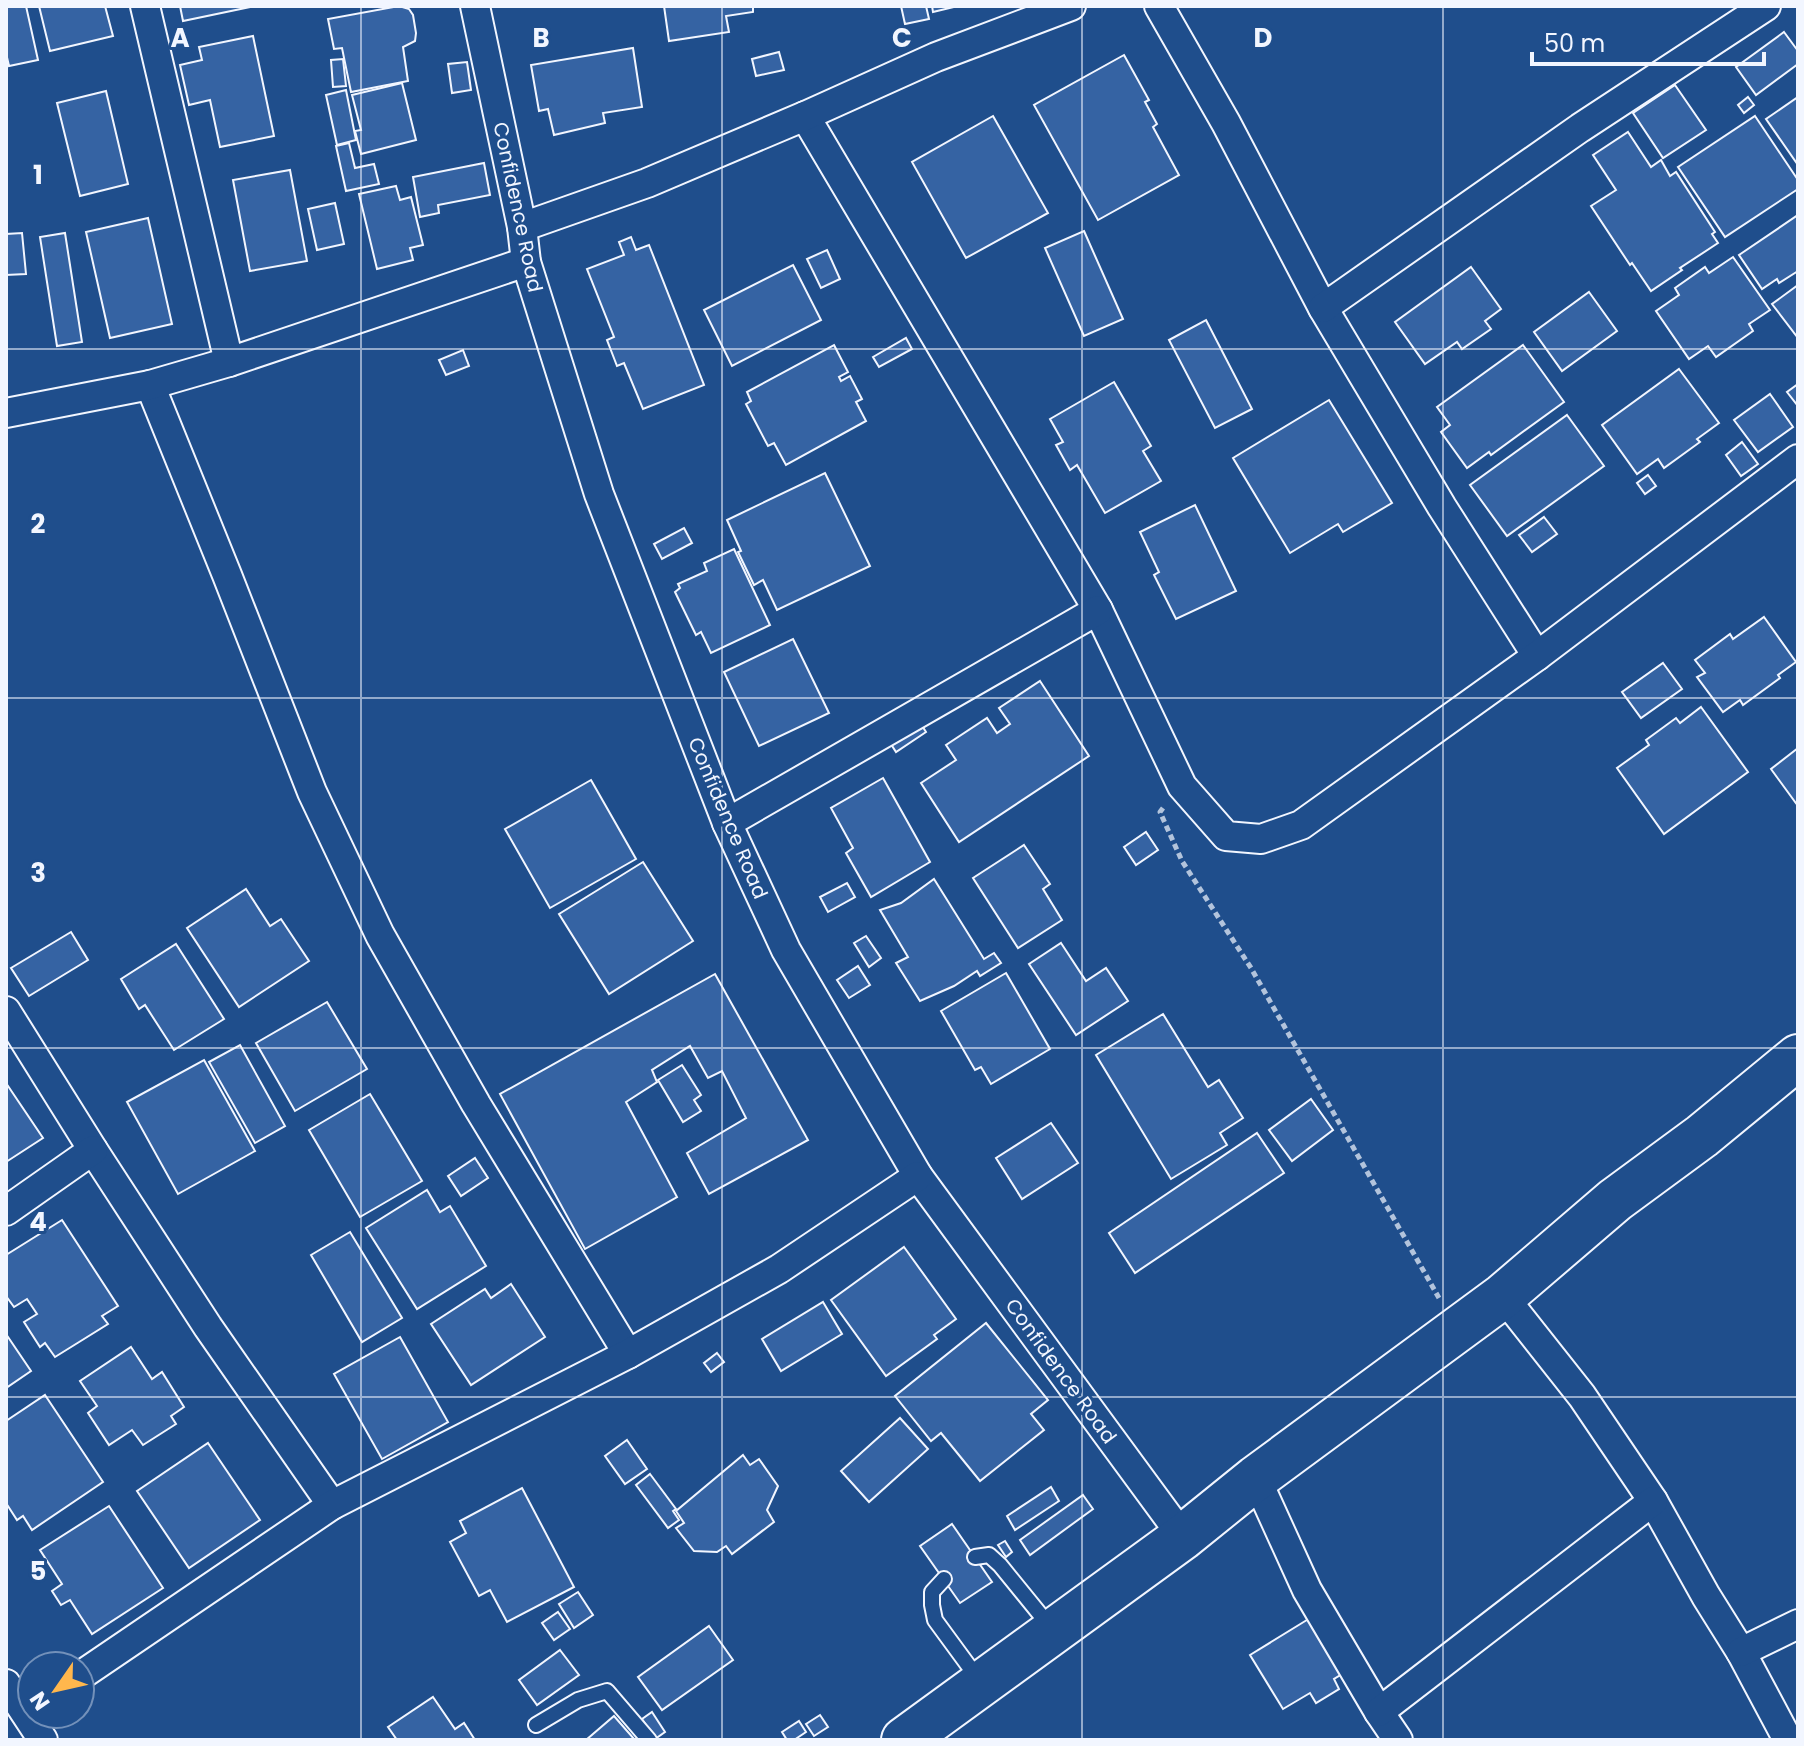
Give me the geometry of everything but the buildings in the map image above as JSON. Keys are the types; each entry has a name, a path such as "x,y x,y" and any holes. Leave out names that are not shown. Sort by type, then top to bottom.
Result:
{"main road":[{"path":"904,1740 1183,1537 1256,1478 1503,1296 1615,1200 1702,1136 1797,1059"}],"street":[{"path":"145,6 229,362"},
{"name":"Confidence Road","path":"475,6 522,227 526,262 599,494 727,823 786,950 918,1176 1183,1537"},
{"path":"522,227 647,183 936,57 1071,6"},
{"path":"1159,6 1226,123 1323,308 1442,507 1537,656"},
{"path":"1323,308 1580,128 1766,6"},
{"path":"805,116 1098,610 1182,786 1226,836 1261,839 1301,825 1537,656 1798,459"},
{"path":"6,413 150,385 229,362 526,262"},
{"path":"150,385 312,792 380,935 476,1104 628,1354"},
{"path":"727,823 1098,610"},
{"path":"6,1011 208,1327 332,1505"},
{"path":"6,1211 93,1150"},
{"path":"96,1665 332,1505 628,1354 779,1269 918,1176"},
{"path":"1503,1296 1582,1396 1653,1501 1788,1740"},
{"path":"1256,1478 1307,1590 1398,1740"},
{"path":"1379,1712 1653,1501"},
{"path":"1741,1652 1798,1624"}],"lane":[{"path":"975,1557 989,1555 1000,1565 1054,1631"},
{"path":"944,1579 932,1592 935,1620 982,1683"},
{"path":"536,1725 578,1700 607,1691 649,1740"}],"path":[{"path":"1182,786 1160,812 1182,861 1251,968 1429,1281 1459,1328"}]}
